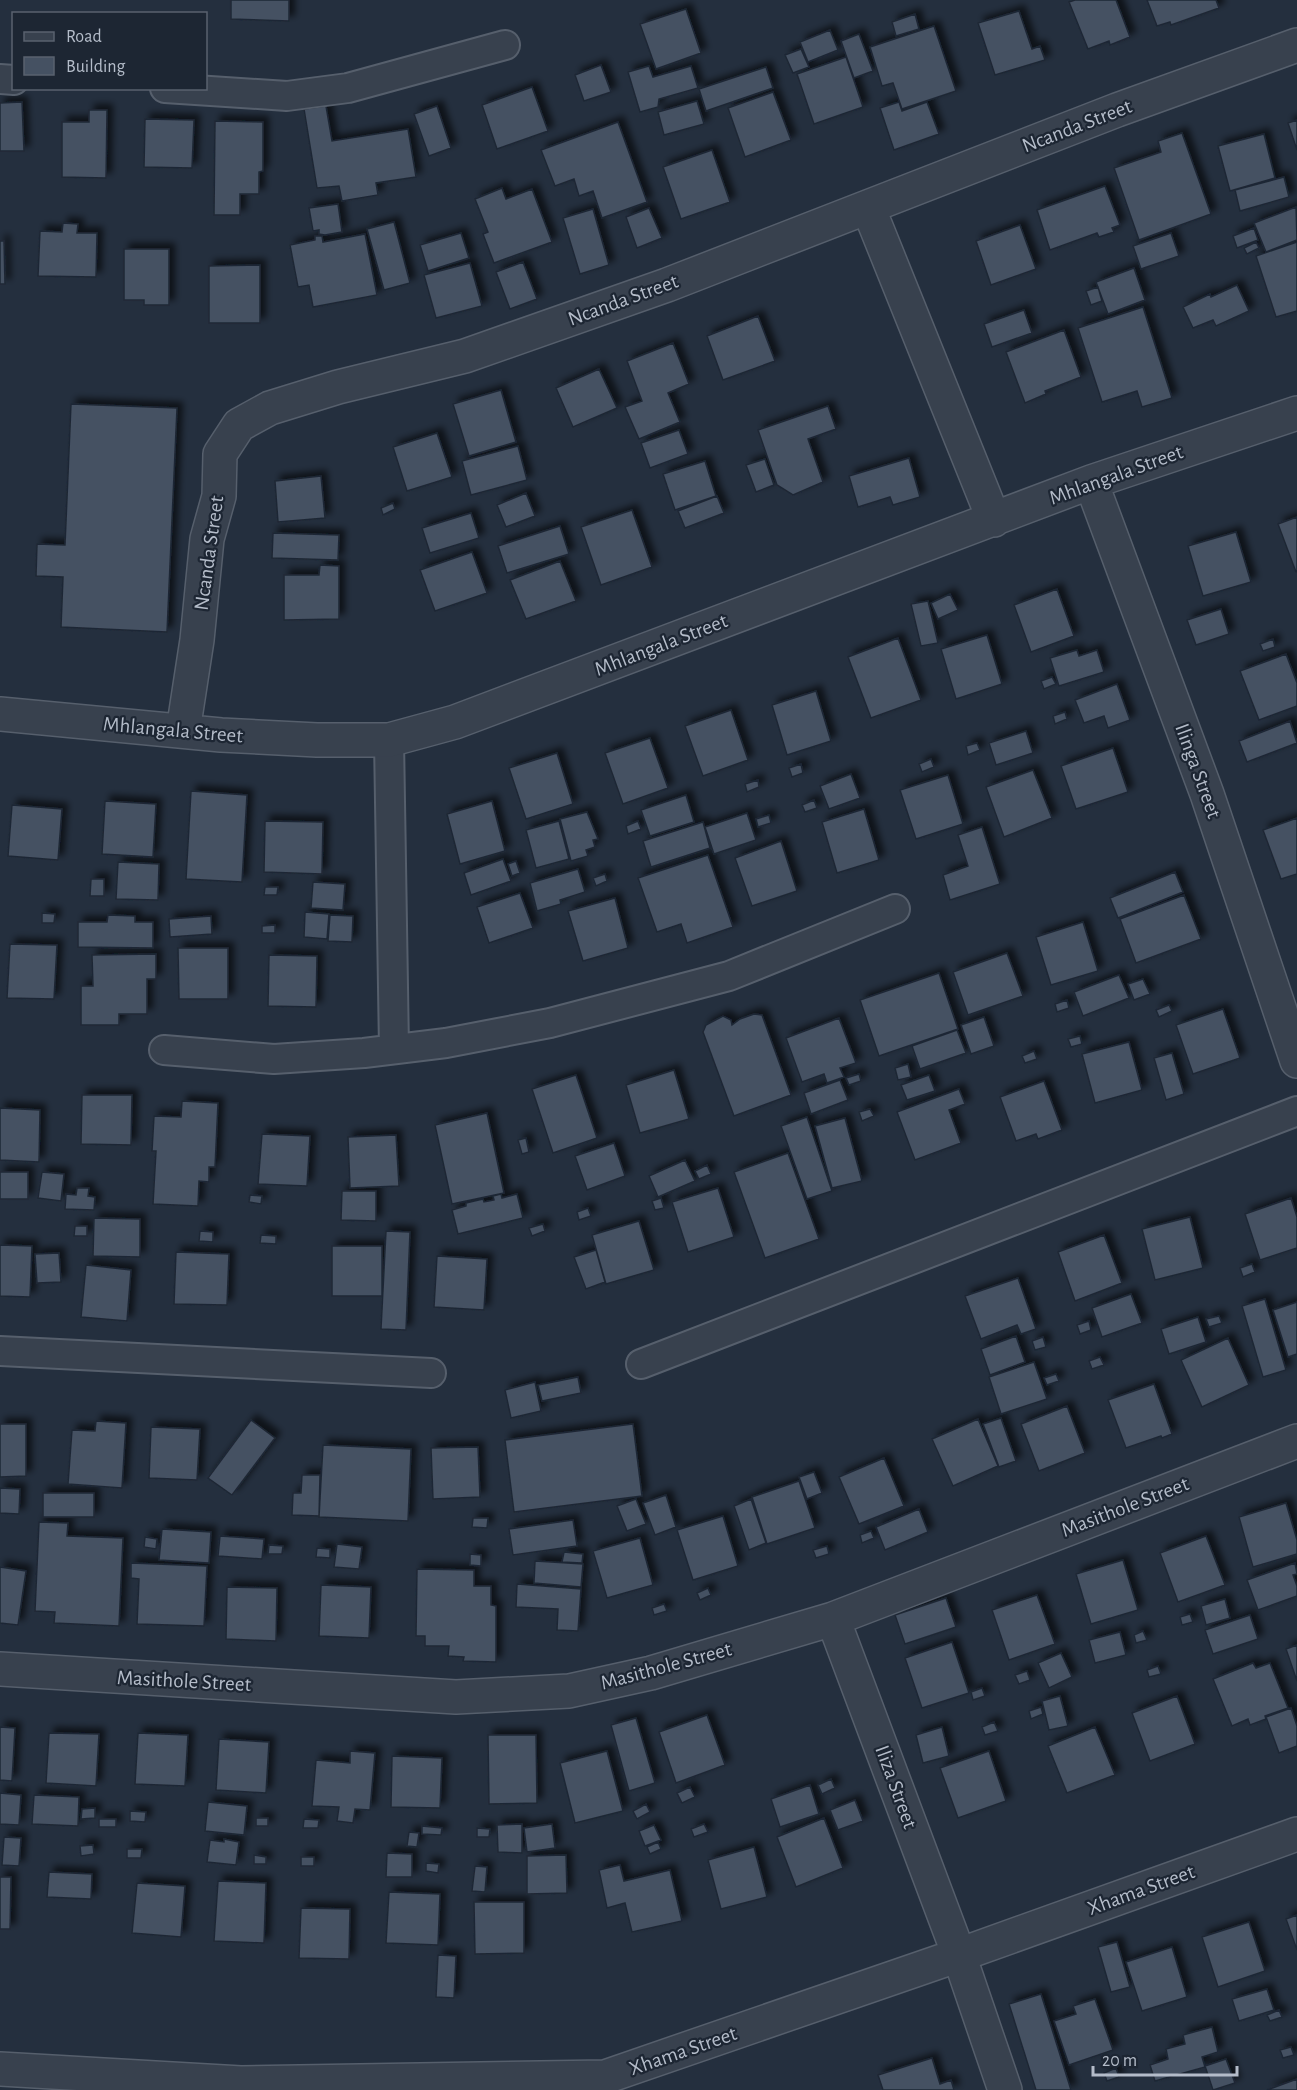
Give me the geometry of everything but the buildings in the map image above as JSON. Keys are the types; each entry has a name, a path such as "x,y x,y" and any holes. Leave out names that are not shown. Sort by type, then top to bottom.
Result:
{"street":[{"name":"Ncanda Street","path":"183,731 197,640 207,539 219,496 220,454 239,425 270,408 338,387 465,356 666,285 1107,114 1297,45"},
{"path":"868,207 994,520"},
{"name":"Mhlangala Street","path":"0,714 221,735 317,740 389,740 465,718 1091,482 1297,413"},
{"name":"Ilinga Street","path":"1091,482 1207,794 1297,1061"},
{"name":"Masithole Street","path":"0,1669 456,1697 569,1691 651,1673 833,1619 1297,1441"},
{"name":"Iliza Street","path":"833,1619 959,1955 1005,2090"},
{"name":"Xhama Street","path":"0,2068 241,2082 608,2084 1297,1834"}],"lane":[{"path":"196,90 287,96 348,88 505,45"},
{"path":"389,740 394,1049"},
{"path":"164,1050 274,1059 364,1053 446,1043 550,1023 729,976 896,909"},
{"path":"641,1364 1297,1111"},
{"path":"0,1351 431,1373"}]}
